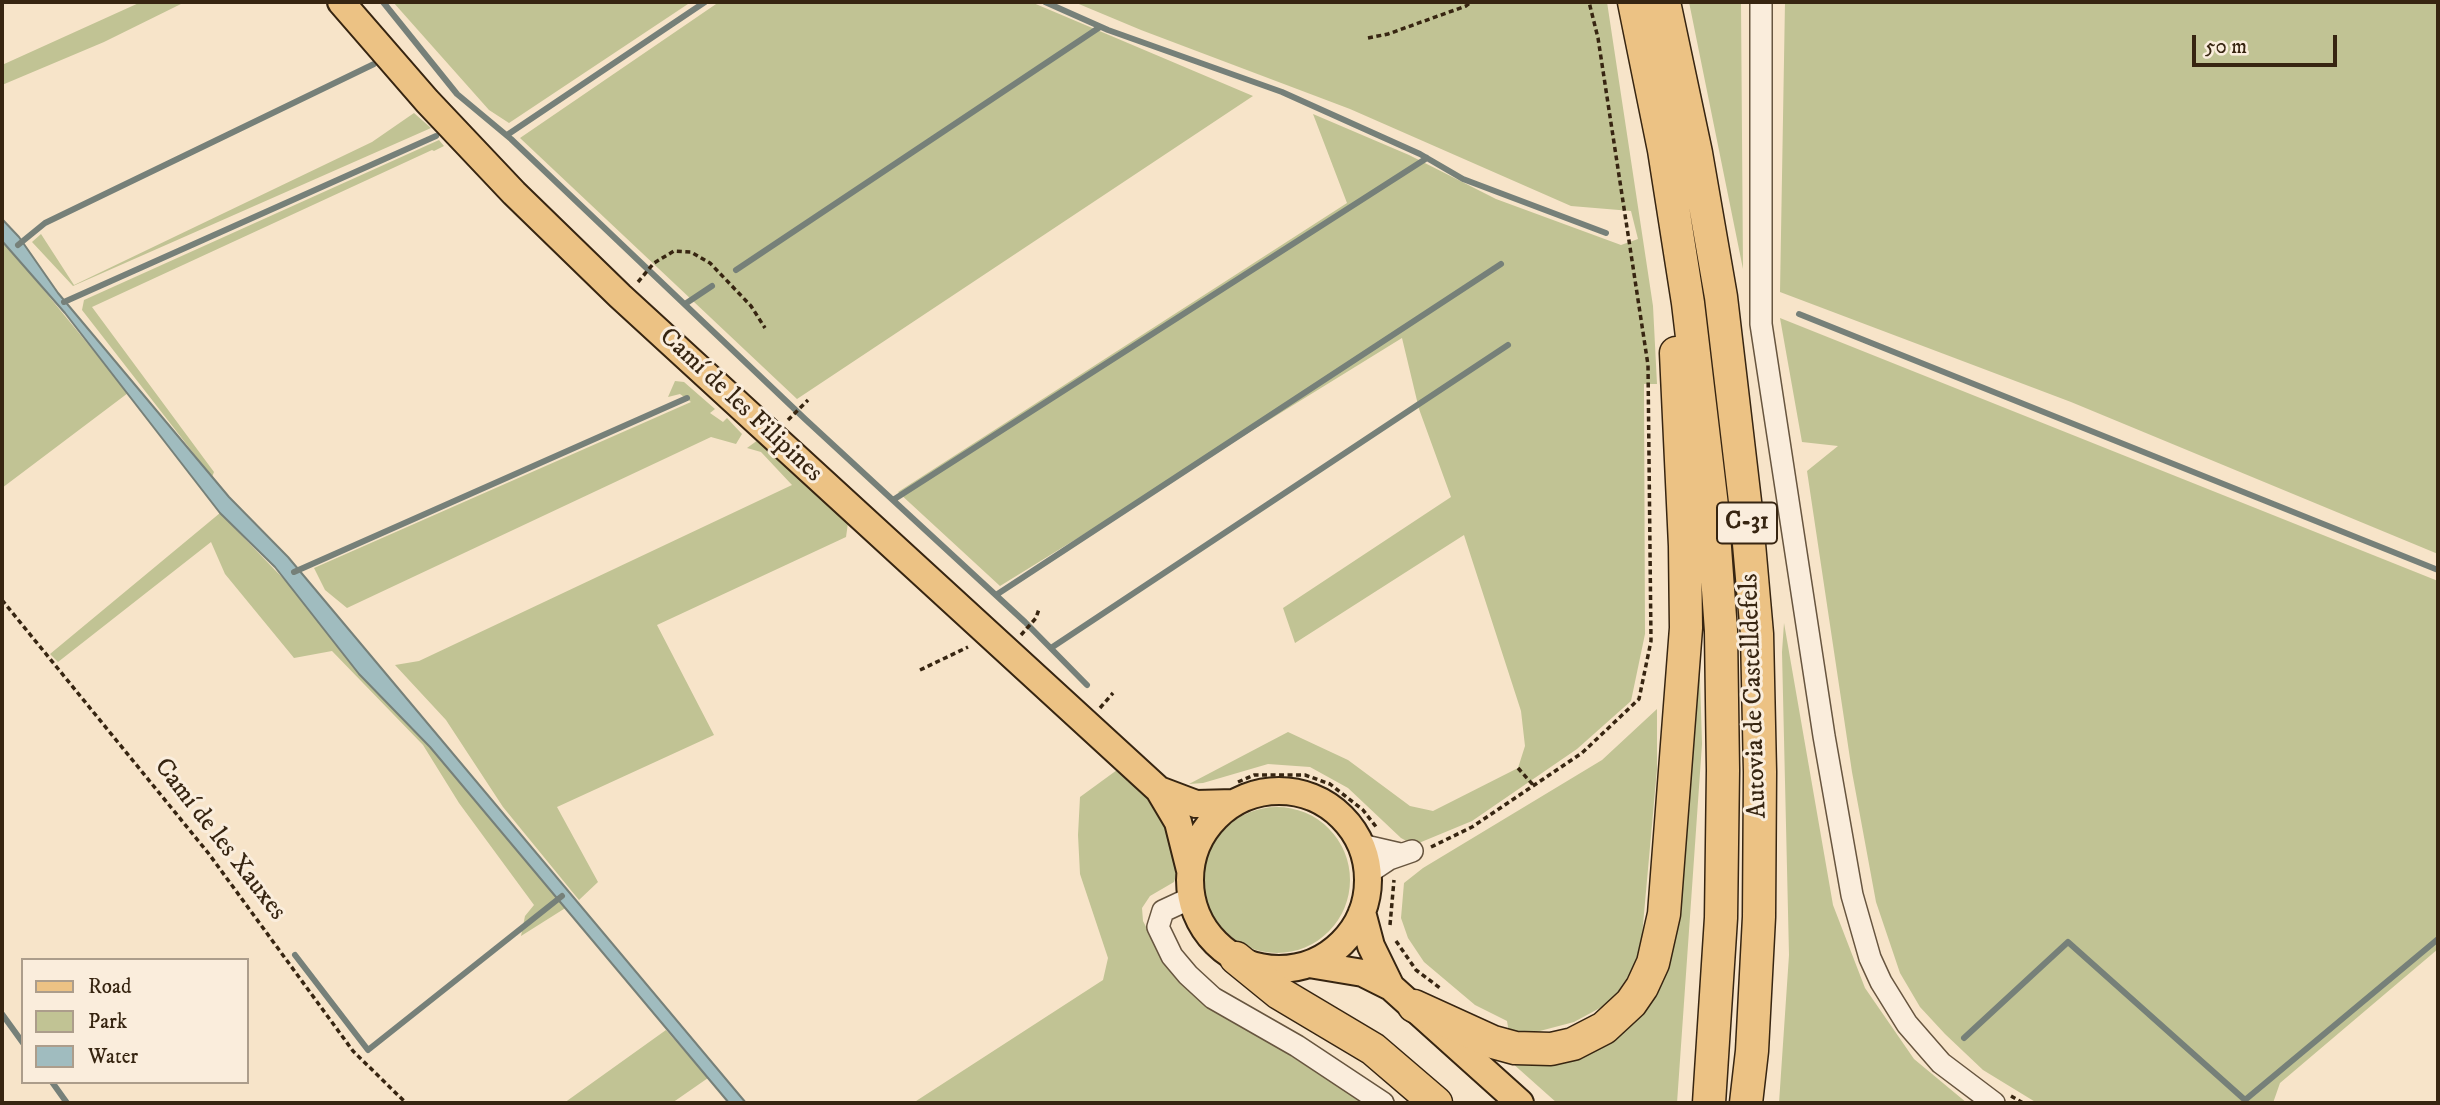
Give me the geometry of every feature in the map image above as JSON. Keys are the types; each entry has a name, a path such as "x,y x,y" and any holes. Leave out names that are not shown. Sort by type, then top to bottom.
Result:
{"highway":[{"name":"Autovia de Castelldefels","path":"1634,2 1664,150 1701,396 1721,631 1721,905 1709,1103"},
{"name":"Autovia de Castelldefels","path":"1664,2 1696,153 1721,297 1746,510 1757,634 1759,917 1752,1051 1746,1103"},
{"path":"1402,996 1493,1042 1515,1048 1551,1049 1573,1044 1604,1028 1631,1003 1653,963 1664,914 1686,628 1681,443 1674,314 1668,266 1664,150"},
{"path":"1236,958 1279,993 1373,1049 1436,1103"}],"main road":[{"name":"Camí de les Filipines","path":"341,2 427,101 533,212 620,296 1159,790"},
{"path":"1159,790 1179,800 1196,804 1233,794 1245,797 1272,791 1303,794 1319,800 1338,814 1361,845 1368,873 1366,901 1356,928 1337,950 1309,964 1272,969 1258,967 1236,958 1211,937 1197,915 1191,898 1190,870 1178,822 1159,790"},
{"path":"1190,870 1206,828 1233,794"},
{"path":"1362,912 1371,946 1402,996"},
{"path":"1309,964 1363,973 1402,996 1520,1103"}],"street":[{"path":"1762,2 1761,324 1820,709 1852,895 1881,982 1907,1024 1941,1063 2000,1098"},
{"path":"1361,845 1406,853"},
{"path":"1368,873 1380,863 1406,853"},
{"path":"1191,898 1163,911 1158,927 1172,956 1188,975 1213,998 1297,1046 1383,1103"}],"path":[{"path":"1368,38 1388,34 1471,2"},
{"path":"1406,853 1438,844 1472,827 1582,753 1639,699 1651,641 1648,365 1611,116 1589,2"},
{"path":"643,276 654,263 674,251 691,252 710,263 751,306 765,328"},
{"path":"795,413 808,400"},
{"name":"Camí de les Xauxes","path":"2,600 209,854 353,1051 406,1103"},
{"path":"1024,632 1039,609"},
{"path":"920,670 962,651 983,631"},
{"path":"1518,768 1534,786"},
{"path":"1233,794 1254,775 1305,775 1331,784 1363,810 1379,830 1406,853"},
{"path":"1406,853 1404,866 1395,875 1389,932 1416,970 1447,994"},
{"path":"2000,1098 2023,1103"}],"green space":[{"path":"141,2 185,2 104,42 2,85 2,65"},
{"path":"393,2 691,2 509,123 489,110"},
{"path":"719,2 1031,2 1253,96 797,399 520,138"},
{"path":"1074,2 1607,2 1653,306 1657,384 1644,384 1645,634 1631,701 1577,749 1472,821 1414,845 1401,838 1348,788 1310,767 1268,764 1203,783 1189,784 1288,732 1348,760 1410,806 1433,811 1518,768 1525,746 1521,711 1464,535 1295,643 1283,608 1451,497 1419,409 1402,338 1000,586 898,492 1347,203 1313,114 1409,155 1496,199 1621,245 1638,239 1631,211 1571,206 1350,109"},
{"path":"1689,2 1741,2 1743,269"},
{"path":"1785,2 2438,2 2438,554 2071,402 1780,292"},
{"path":"414,113 431,128 73,286 32,242 41,234 74,285 372,142"},
{"path":"439,140 444,146 92,307 214,472 212,477 82,310 84,300"},
{"path":"2,239 128,393 2,488"},
{"path":"1780,318 2438,581 2438,949 2280,1083 2273,1103 2037,1103 1983,1070 1920,1007 1900,973 1876,902 1852,772 1807,471 1838,446 1802,442"},
{"path":"675,381 684,382 715,409 710,413 723,422 727,418 742,434 736,444 711,437 347,608 325,590 314,568 691,402 680,394 668,397"},
{"path":"758,440 848,523 846,537 657,625 714,735 557,807 598,882 579,900 503,807 446,720 395,665 419,661 792,485 761,452 747,448"},
{"path":"220,513 353,651 567,907 521,936 525,916 534,905 459,803 423,745 332,651 294,658 225,574 211,542 58,662 50,654"},
{"path":"1696,547 1702,744 1677,1103 1557,1103 1511,1062 1638,1015"},
{"path":"1784,623 1833,905 1865,988 1914,1059 1967,1103 1779,1103 1789,955 1782,652"},
{"path":"1657,709 1657,769 1640,958 1611,1002 1574,1022 1536,1032 1509,1033 1507,1021 1475,1005 1424,962 1408,938 1401,918 1404,883 1423,868 1602,760"},
{"path":"1117,770 1161,811 1175,853 1174,882 1150,896 1142,908 1143,921 1164,962 1197,996 1364,1103 913,1103 1103,980 1108,958 1080,874 1080,797"},
{"path":"1277,807 1305,813 1329,828 1344,852 1350,880 1344,908 1329,932 1305,947 1277,953 1249,947 1225,932 1210,908 1204,880 1210,852 1225,828 1249,813"},
{"path":"666,1030 708,1078 672,1103 564,1103"}],"water":[{"path":"2,219 19,237 58,293 229,497 288,557 746,1103 729,1103 430,747 359,674 275,567 220,513 65,313 2,241"}],"waterway":[{"path":"383,2 457,94 511,139 805,419 1025,622 1087,685"},
{"path":"507,135 705,2"},
{"path":"1045,2 1108,30 1282,92 1420,154 1463,179 1606,233"},
{"path":"736,270 1100,27"},
{"path":"18,245 45,223 374,64"},
{"path":"64,302 436,136"},
{"path":"893,500 1427,158"},
{"path":"996,595 1501,264"},
{"path":"685,304 712,286"},
{"path":"1799,314 2438,570"},
{"path":"1051,648 1508,345"},
{"path":"294,572 687,398"},
{"path":"295,955 368,1050 562,896"},
{"path":"1964,1038 2068,942 2245,1100 2438,939"},
{"path":"2,1014 21,1040"},
{"path":"53,1084 67,1103"}]}
